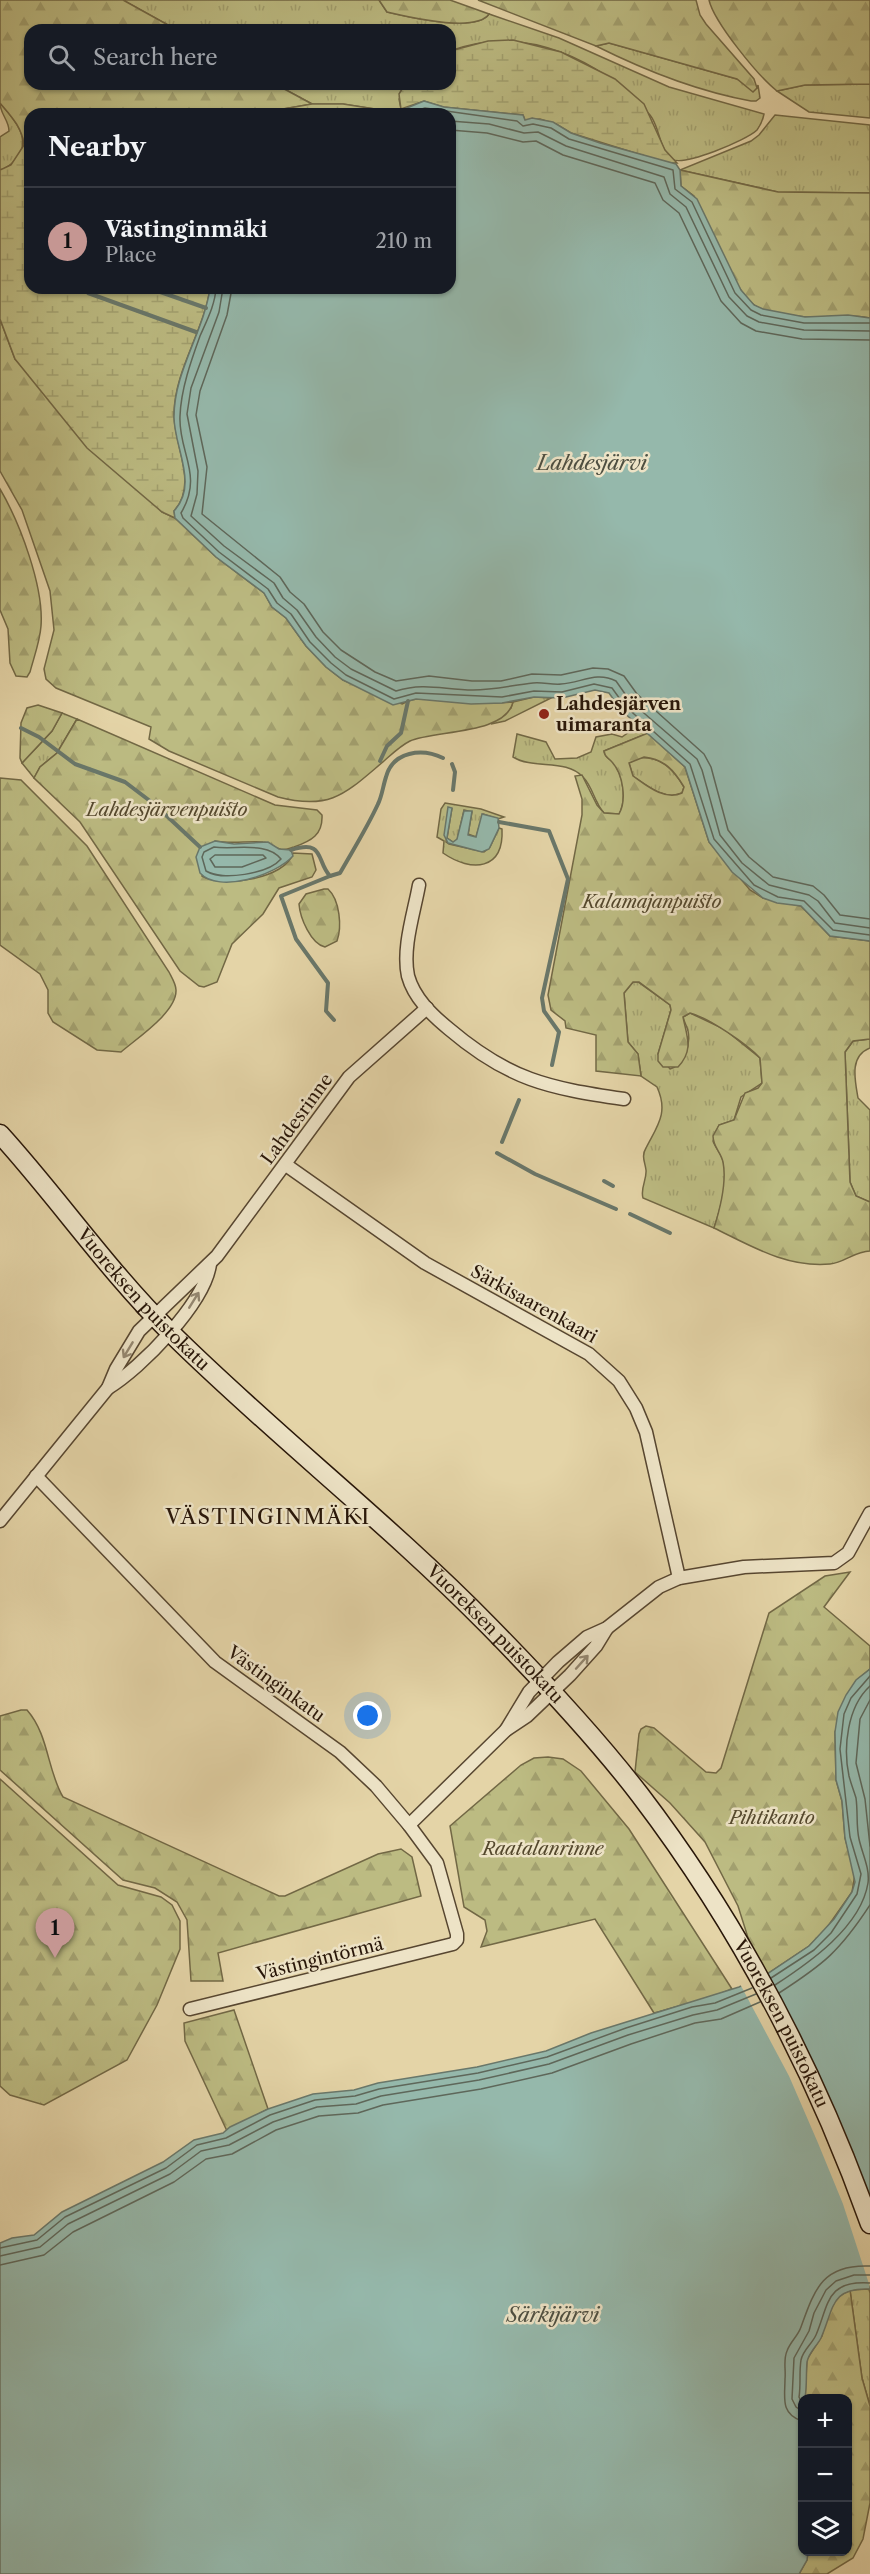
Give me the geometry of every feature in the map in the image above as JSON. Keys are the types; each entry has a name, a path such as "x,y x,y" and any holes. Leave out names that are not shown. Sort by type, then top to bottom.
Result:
{"main road":[{"name":"Vuoreksen puistokatu","path":"0,1134 112,1271 154,1316 405,1545 487,1624 638,1792 738,1941 796,2046 851,2171 870,2224"}],"street":[{"path":"418,885 407,963 410,981 427,1008 469,1046 511,1073 566,1090 624,1099"},
{"name":"Lahdesrinne","path":"108,1388 139,1331 210,1264 286,1166 349,1077 427,1008"},
{"name":"Särkisaarenkaari","path":"286,1166 425,1263 589,1354 619,1381 636,1408 646,1432 679,1578"},
{"name":"Lahdesrinne","path":"108,1388 124,1378 171,1333 197,1297 209,1273 210,1264"},
{"path":"0,1521 108,1388"},
{"name":"Västinginkatu","path":"36,1476 215,1662 340,1752 376,1786 409,1824 442,1874 457,1940"},
{"path":"409,1824 506,1730 587,1637 607,1628 646,1596 679,1578 744,1567 834,1563 848,1554 870,1513"},
{"path":"506,1730 527,1716 545,1686 596,1646 607,1628"},
{"name":"Västingintörmä","path":"190,2009 453,1944 457,1940"}],"green space":[{"path":"0,0 123,0 166,24 24,24 24,90 286,90 312,104 289,108 24,108 24,145 18,127 0,103"},
{"path":"123,0 379,0 387,12 425,20 457,23 482,20 489,14 559,38 669,87 764,114 757,130 741,140 701,156 678,160 672,159 664,150 650,115 608,77 559,52 533,44 505,41 478,43 456,49 456,24 166,24"},
{"path":"379,0 450,0 489,14 482,20 471,22 441,22 387,12"},
{"path":"478,0 696,0 700,15 706,24 754,79 757,88 753,92 737,79 609,43 596,46"},
{"path":"709,0 870,0 870,84 805,85 777,91 759,74 738,48 719,21"},
{"path":"513,40 561,52 615,79 644,104 665,150 677,163 667,163 571,133 556,124 540,119 525,120 523,115 443,107 424,101 401,108 399,94 401,90 456,90 456,49 488,41"},
{"path":"609,43 737,79 757,88 758,85 760,98 751,101 691,86 634,64 596,46"},
{"path":"870,84 870,118 809,112 777,91 805,85"},
{"path":"286,90 403,90 399,99 401,108 312,104"},
{"path":"0,103 20,130 23,145 13,162 0,170 0,137 9,131"},
{"path":"312,104 343,104 368,108 289,108"},
{"path":"775,115 870,125 870,193 778,192 680,170 751,141 759,135"},
{"path":"24,145 24,294 209,294 184,365 176,397 175,425 185,476 181,500 174,511 175,518 162,512 87,448 15,359 0,319 0,170 11,165"},
{"path":"680,170 778,192 870,193 870,318 806,317 757,307 747,298 730,272 694,196 681,186"},
{"path":"0,319 15,359 162,512 175,518 216,557 264,593 272,607 286,618 306,646 326,667 343,680 402,704 410,700 426,698 474,703 513,702 508,713 483,726 410,741 348,790 325,800 312,802 278,797 169,751 149,739 151,727 56,688 46,679 44,669 54,630 50,591 22,510 0,471"},
{"path":"0,489 23,537 39,593 41,626 27,677 16,676 10,663 8,629 0,610"},
{"path":"534,697 551,698 505,721 491,724 511,708 513,702"},
{"path":"38,705 62,713 52,731 22,763 20,758 21,723 27,708"},
{"path":"62,713 77,719 57,753 40,767 34,778 22,763 52,731"},
{"name":"Lahdesjärvenpuisto","path":"77,719 275,805 317,810 322,815 320,828 315,836 306,842 283,850 265,842 215,841 202,876 211,880 238,881 266,875 288,862 293,853 312,854 316,870 312,877 279,888 263,914 232,944 217,982 204,987 199,986 180,971 80,822 34,778 40,767 57,753"},
{"path":"639,725 648,733 604,751 616,767 621,780 623,802 619,814 604,813 586,781 576,771 559,766 521,761 513,757 517,734 546,742 555,759 577,758 591,752 596,737 612,734 622,737"},
{"name":"Kalamajanpuisto","path":"648,733 685,767 709,842 750,890 763,898 801,906 830,936 870,941 870,1039 853,1041 845,1052 850,1182 856,1196 870,1202 870,1251 830,1264 799,1263 770,1254 714,1228 721,1204 724,1170 713,1136 719,1125 734,1120 745,1093 758,1088 762,1083 760,1058 746,1046 717,1026 690,1013 683,1017 688,1049 683,1061 678,1067 663,1067 658,1061 658,1054 671,1010 670,1005 639,982 633,982 624,993 628,1042 638,1054 641,1076 596,1071 596,1035 566,1028 565,1021 551,1010 548,995 582,815 582,799 575,776 582,775 597,805 604,813 619,814 623,802 623,787 619,773 604,751","holes":["644,757 663,763 676,775 684,787 682,793 662,794 633,776 629,763"]},
{"path":"638,758 653,759 666,765 684,787 682,793 662,794 633,776 629,763"},
{"path":"0,778 21,780 87,846 174,981 175,998 170,1007 155,1024 121,1052 97,1050 53,1022 48,1013 48,990 40,974 0,945"},
{"path":"445,803 481,809 504,817 498,819 483,814 476,837 468,834 472,812 464,810 457,841 453,842 447,838 452,808 446,842 449,844 484,852 490,847 499,828 502,829 498,853 492,860 475,865 443,853 444,841 437,837 441,809"},
{"path":"328,889 335,900 340,921 337,941 325,947 315,941 307,930 299,904 306,894"},
{"path":"633,982 638,982 670,1005 671,1010 658,1054 670,1069 683,1059 685,1054 689,1036 683,1017 690,1013 724,1029 760,1058 762,1083 741,1097 734,1120 719,1125 713,1141 722,1158 725,1174 723,1193 714,1228 643,1198 642,1191 646,1174 644,1154 660,1119 662,1104 657,1087 641,1076 638,1054 628,1042 624,993"},
{"path":"870,1039 870,1048 863,1052 856,1063 855,1076 858,1098 870,1110 870,1202 856,1196 850,1182 845,1052 853,1041"},
{"name":"Pihtikanto","path":"850,1572 824,1607 870,1646 870,1669 856,1681 835,1732 836,1780 842,1801 845,1838 855,1874 852,1892 826,1929 809,1946 767,1974 750,1944 738,1906 705,1842 670,1803 635,1772 639,1734 646,1726 654,1728 706,1772 716,1773 721,1768 769,1613 825,1576"},
{"path":"27,1710 40,1730 63,1797 279,1896 285,1896 378,1854 401,1849 412,1857 421,1896 218,1953 223,1981 191,1981 187,1920 177,1902 155,1888 123,1880 0,1770 0,1716"},
{"name":"Raatalanrinne","path":"534,1758 563,1759 581,1771 629,1829 732,1989 654,2013 595,1919 481,1947 487,1931 485,1920 464,1907 450,1826 521,1765"},
{"path":"0,1779 118,1885 161,1897 172,1905 180,1921 180,1949 157,2005 127,2060 44,2105 10,2095 0,2086"},
{"path":"234,2010 268,2109 227,2131 185,2041 184,2023"},
{"path":"869,2289 870,2406 862,2378 850,2290"},
{"path":"850,2290 862,2378 870,2406 870,2503 863,2539 853,2558 827,2574 799,2574 808,2556 852,2556 852,2394 805,2394 807,2359 822,2336 826,2319 837,2297"}],"water":[{"name":"Lahdesjärvi","path":"424,101 454,108 407,108"},
{"name":"Lahdesjärvi","path":"456,108 523,115 525,120 532,118 553,122 571,133 600,143 676,164 680,170 681,186 697,199 741,290 754,305 763,309 805,317 848,315 870,318 870,941 830,936 801,906 777,903 763,898 732,872 709,842 685,767 621,710 609,693 595,690 562,698 534,697 502,703 471,704 416,699 393,705 343,680 326,667 306,646 286,618 272,607 264,593 216,557 175,518 174,511 185,489 185,478 175,429 175,400 209,294 456,294"},
{"path":"448,807 452,808 447,838 453,842 457,839 464,811 472,811 468,835 476,837 482,814 498,818 499,828 489,849 482,852 448,843 444,835"},
{"path":"215,841 234,844 268,842 279,849 291,850 293,856 274,870 261,875 233,882 220,882 200,873 196,857 200,847"},
{"name":"Särkijärvi","path":"870,1669 870,2289 847,2292 835,2302 821,2338 809,2355 805,2394 798,2394 798,2556 808,2556 799,2574 0,2574 0,2243 12,2238 34,2235 62,2212 163,2162 194,2140 223,2133 230,2127 268,2109 313,2094 354,2090 378,2083 477,2067 546,2051 591,2033 739,1987 767,1974 809,1946 834,1919 852,1892 855,1882 845,1838 842,1801 836,1780 835,1732 838,1712 856,1680"}],"pier":[{"path":"764,1972 870,2201 870,2287 843,2204 818,2143 789,2076 740,1984"}],"waterway":[{"path":"91,294 196,332"},
{"path":"166,294 206,308"},
{"path":"380,761 387,746 401,733 408,701"},
{"path":"21,728 39,737 75,764 125,782 154,804 200,847"},
{"path":"291,850 302,847 315,849 330,876 340,873 374,813 381,798 386,777 395,762 409,754 418,753 443,758"},
{"path":"452,764 455,772 453,790"},
{"path":"499,822 549,831 568,879 542,998 544,1011 559,1032 552,1065"},
{"path":"330,876 281,896 296,939 328,983 326,1011 334,1020"},
{"path":"502,1142 519,1100"},
{"path":"497,1153 535,1174 616,1209"},
{"path":"604,1181 613,1186"},
{"path":"630,1214 670,1233"}],"place":[{"name":"Lahdesjärven uimaranta","path":"544,714"},
{"name":"Västinginmäki","path":"55,1958"}],"district":[{"name":"VÄSTINGINMÄKI","path":"268,1516"}]}
